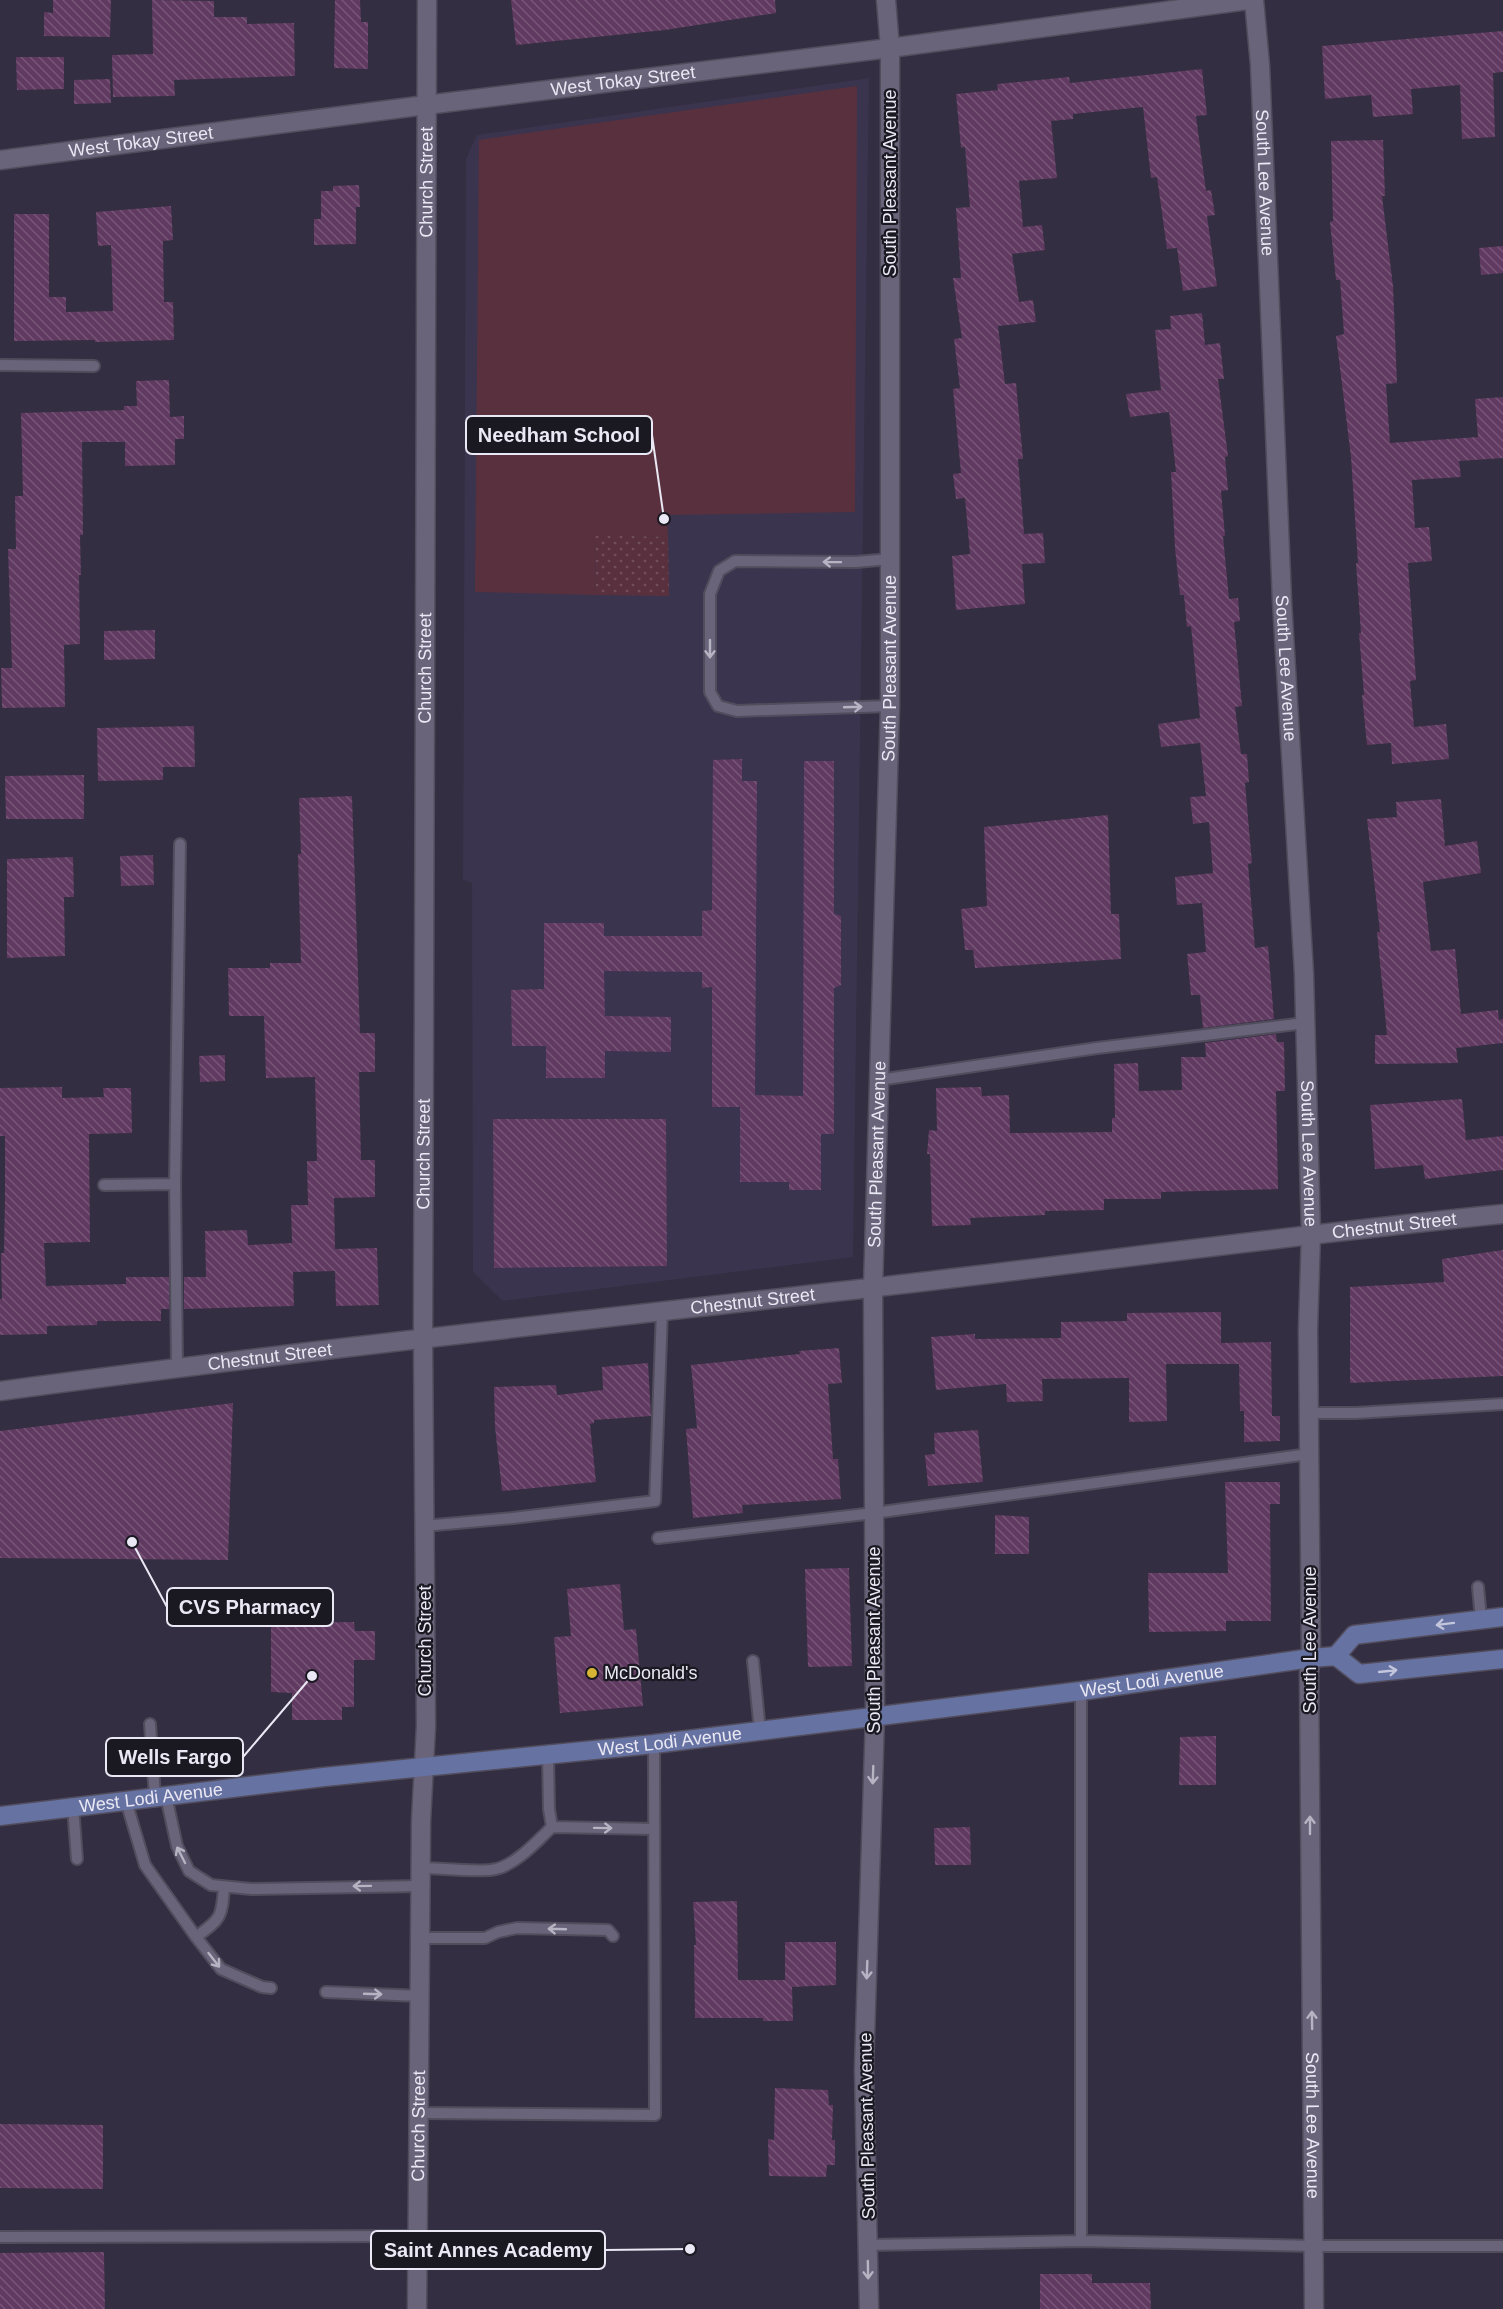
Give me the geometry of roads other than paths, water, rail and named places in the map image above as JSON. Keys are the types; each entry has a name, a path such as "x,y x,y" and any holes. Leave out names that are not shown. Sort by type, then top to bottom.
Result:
{"main road":[{"path":"1503,1617 1354,1635 1336,1656 1359,1674 1503,1659"},
{"name":"West Lodi Avenue","path":"0,1816 424,1766 654,1744 1081,1691 1336,1656"}],"street":[{"name":"Church Street","path":"417,2309 421,1877 426,1726 423,1339 428,0"},
{"name":"South Pleasant Avenue","path":"869,2309 864,2069 875,1716 873,1287 890,706 890,48 886,0"},
{"name":"West Tokay Street","path":"0,160 890,48 1248,0"},
{"name":"South Lee Avenue","path":"1254,0 1260,65 1282,601 1304,962 1311,1233 1309,1413 1311,1658 1309,1684 1314,2309"},
{"name":"Chestnut Street","path":"0,1391 177,1367 873,1287 1311,1233 1503,1214"}],"lane":[{"path":"0,365 94,366"},
{"path":"890,559 856,562 735,561 719,571 710,594 711,692 717,706 737,711 890,706"},
{"path":"177,1367 175,1184 180,844"},
{"path":"879,1080 1097,1048 1305,1023"},
{"path":"104,1185 175,1184"},
{"path":"424,1526 655,1501 662,1311"},
{"path":"1309,1413 1356,1413 1503,1404"},
{"path":"658,1538 874,1513 1309,1454"},
{"path":"1478,1587 1481,1619"},
{"path":"753,1661 760,1731"},
{"path":"1081,1691 1081,2241"},
{"path":"150,1724 160,1796 177,1846 189,1871 211,1885 251,1889 421,1877 495,1869 510,1862 552,1827 654,1828"},
{"path":"420,2113 655,2115 654,1744"},
{"path":"548,1755 549,1809 552,1827"},
{"path":"126,1801 145,1865 196,1937 221,1969 262,1987 271,1988"},
{"path":"73,1807 77,1859"},
{"path":"196,1937 214,1924 222,1912 224,1887"},
{"path":"421,1938 485,1938 498,1932 517,1928 608,1930 612,1936"},
{"path":"326,1992 420,1996"},
{"path":"0,2237 418,2235"},
{"path":"868,2246 1081,2241 1314,2246 1503,2246"}],"place":[{"name":"Needham School","path":"664,519"},
{"name":"CVS Pharmacy","path":"132,1542"},
{"name":"McDonald's","path":"592,1673"},
{"name":"Wells Fargo","path":"312,1676"},
{"name":"Saint Annes Academy","path":"690,2249"}]}
